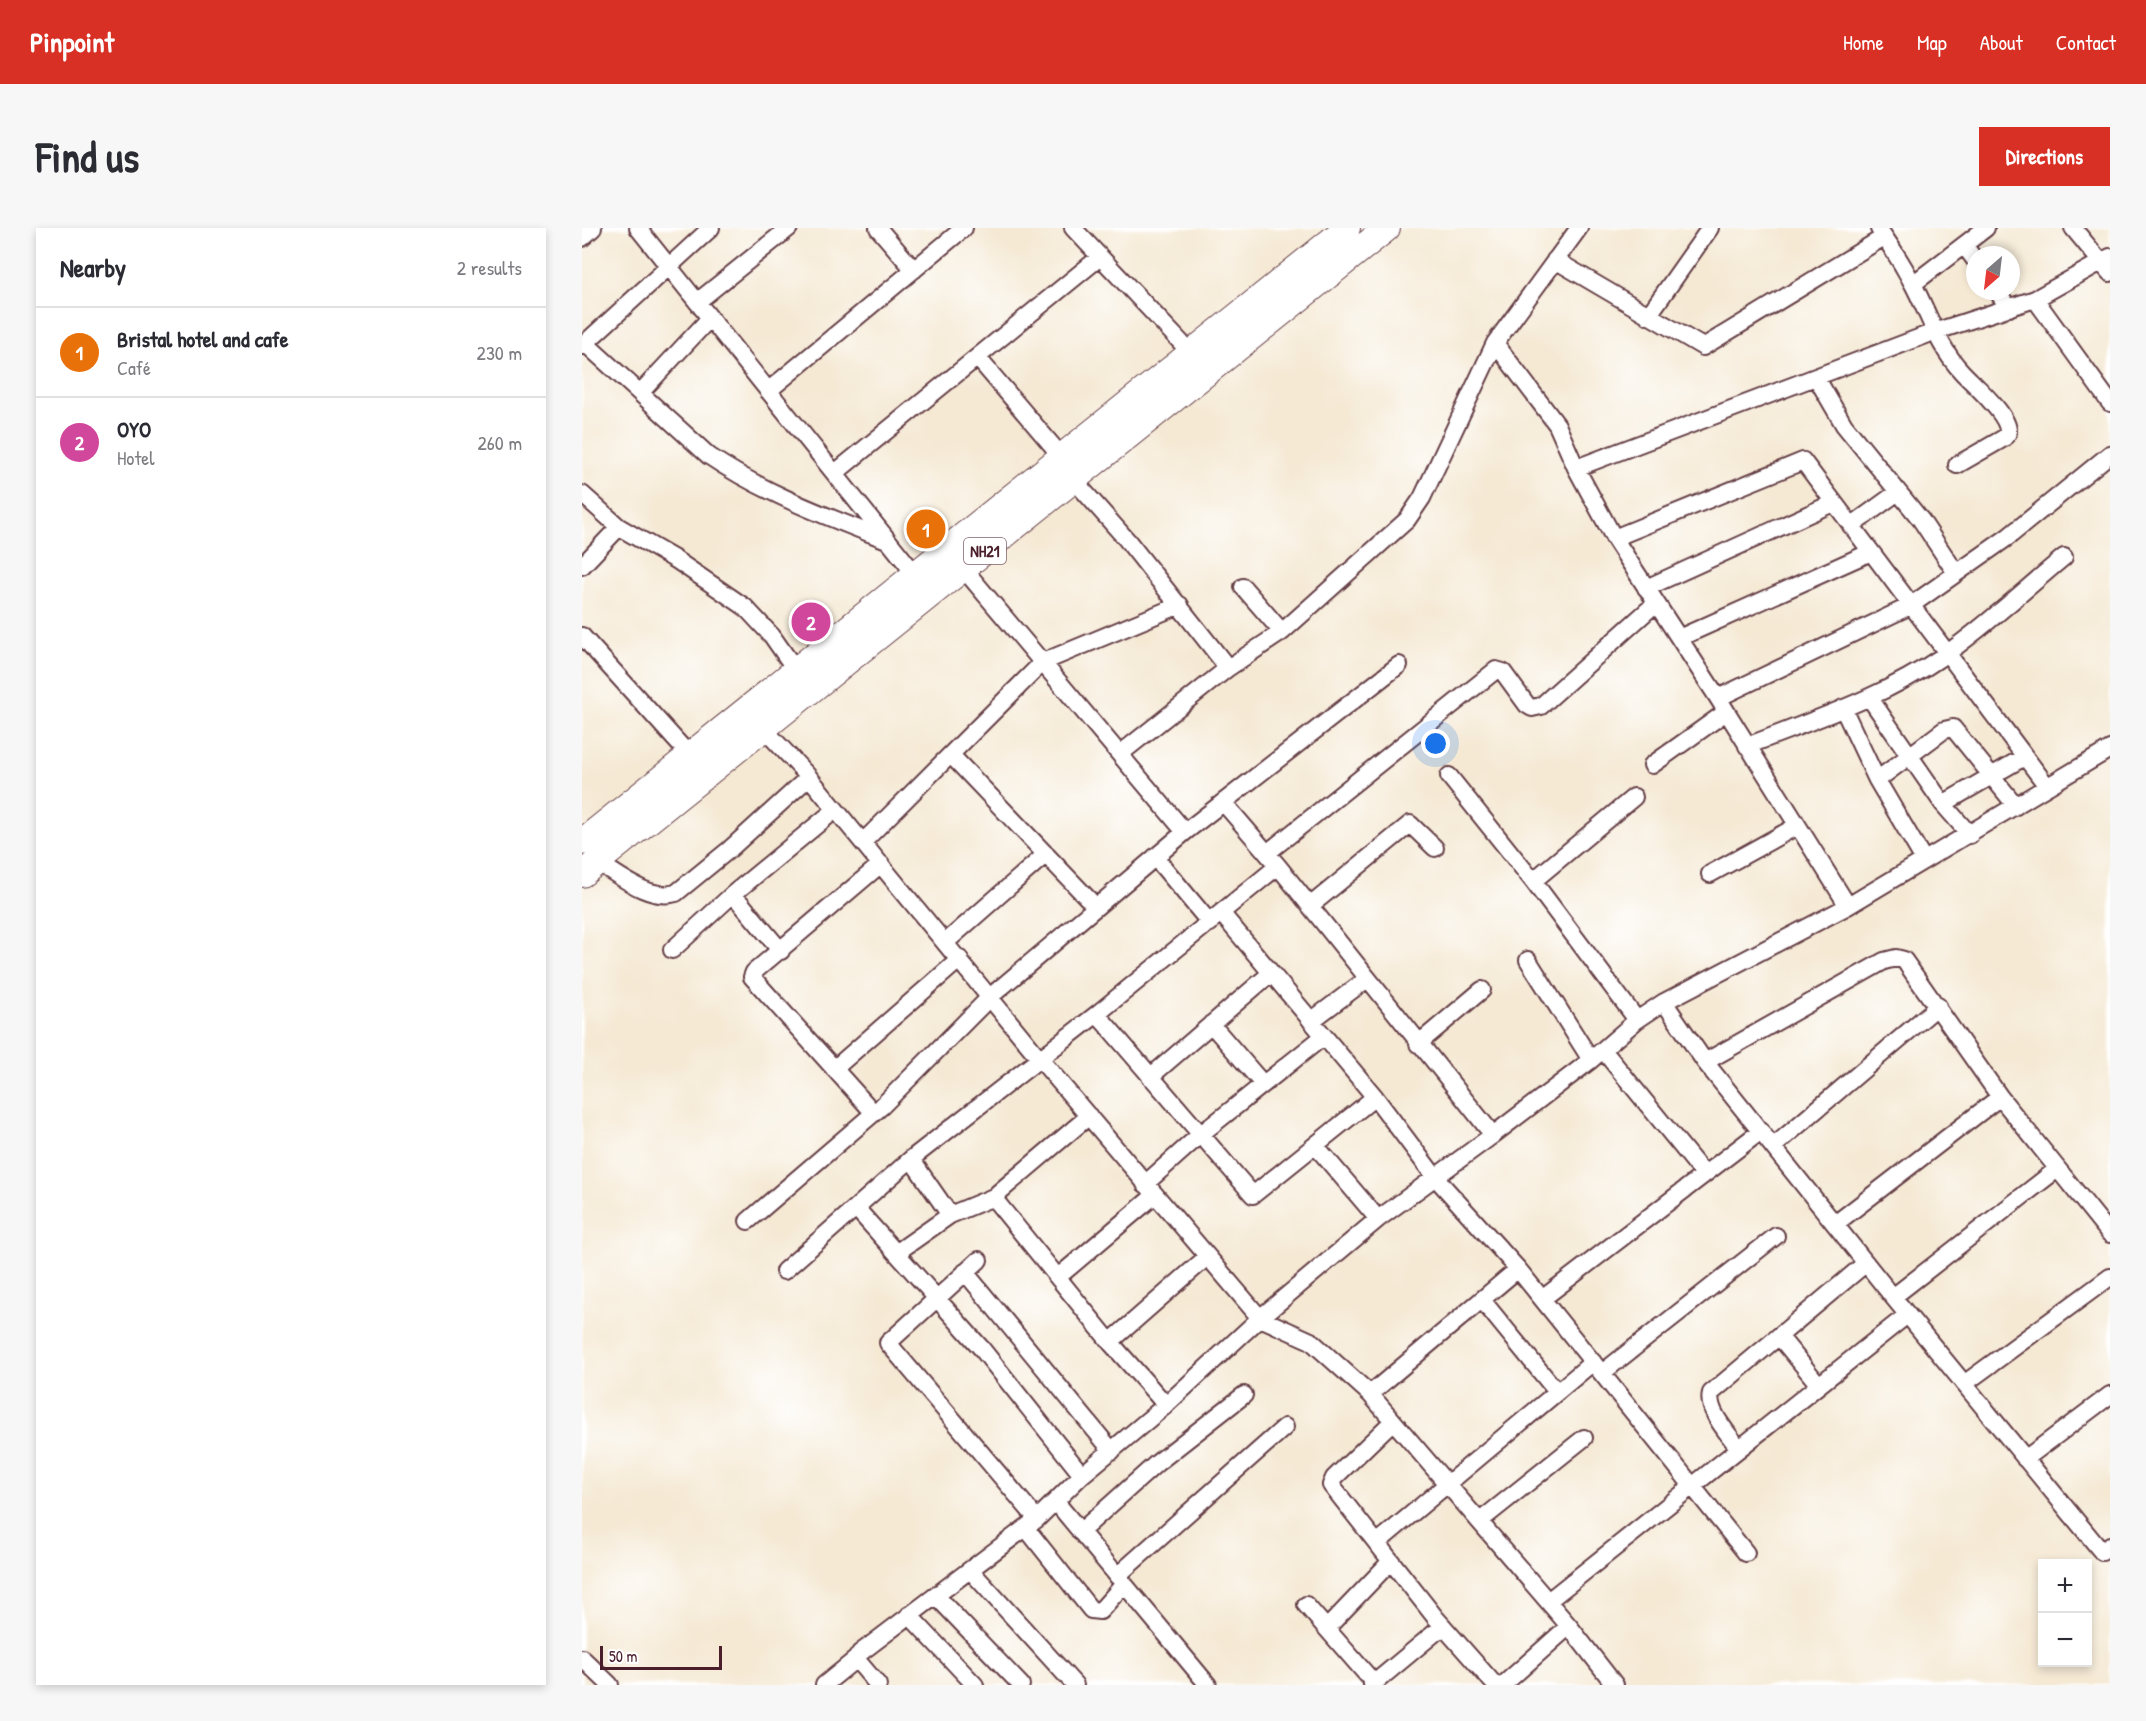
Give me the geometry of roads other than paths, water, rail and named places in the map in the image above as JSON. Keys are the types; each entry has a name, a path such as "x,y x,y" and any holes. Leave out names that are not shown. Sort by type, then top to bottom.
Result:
{"highway":[{"name":"NH21","path":"587,859 690,756 795,669 1347,228"},
{"name":"NH21","path":"587,859 764,729 1387,228"}],"street":[{"path":"582,238 593,228"},
{"path":"638,228 915,574"},
{"path":"711,228 584,345 722,465 792,503 888,540"},
{"path":"697,302 789,228"},
{"path":"878,228 914,270"},
{"path":"768,391 964,228"},
{"path":"1073,228 1191,353"},
{"path":"1120,754 1228,668 1282,632 1389,539 1407,520 1422,498 1495,343 1526,296 1579,228"},
{"path":"1648,316 1710,228"},
{"path":"1913,284 1986,228"},
{"path":"1576,468 1934,333 2035,299 2107,264 2073,228"},
{"path":"1555,260 1698,345 1708,346 1881,232 1913,284 1934,333 1960,371 1979,388 2009,429 2004,438 1957,465"},
{"path":"835,473 1100,256"},
{"path":"2035,299 2104,381 2110,403"},
{"path":"2003,300 2009,308"},
{"path":"639,393 710,318"},
{"path":"1495,343 1557,425 1576,468 1614,538 1848,906"},
{"path":"977,357 1062,457"},
{"path":"1816,377 1844,425 1921,520 1956,573"},
{"path":"1652,765 1722,705 1910,606 2008,537 2110,454"},
{"path":"1614,538 1801,460 2047,786"},
{"path":"1074,480 1180,605 1228,668"},
{"path":"1851,526 1898,492"},
{"path":"582,494 619,527 676,560 745,607 772,636 795,669"},
{"path":"1646,588 1833,502"},
{"path":"582,566 619,527"},
{"path":"1678,638 1871,552"},
{"path":"1747,746 1843,708 1908,678 1948,652 2064,557"},
{"path":"963,568 1185,832"},
{"path":"1243,587 1282,632"},
{"path":"784,1271 911,1159 1216,918 1272,859 1496,670 1503,672 1527,705 1532,708 1541,706 1656,603"},
{"path":"863,842 1043,662 1180,605"},
{"path":"582,636 690,756"},
{"path":"748,1221 873,1113 991,996 1185,832 1400,665"},
{"path":"1869,697 1943,804 1970,835"},
{"path":"1843,708 1877,780 1924,860"},
{"path":"1877,780 1944,730 1953,728 2016,806"},
{"path":"764,729 809,777 991,996 1040,1059 1260,1318 1311,1341 1370,1394 1548,1601 1615,1685"},
{"path":"824,1685 856,1659 860,1653 1032,1523 1082,1475 1166,1406 1260,1318 1378,1219 1493,1135 1597,1055 1637,1020 1664,1002 1848,906 1970,835 2110,749"},
{"path":"951,755 1096,907"},
{"path":"1943,804 2024,757"},
{"path":"1449,776 1533,881 1637,1020"},
{"path":"587,859 647,891 668,895 676,893 730,849 809,777"},
{"path":"1533,881 1634,797"},
{"path":"1223,802 1272,859 1493,1135"},
{"path":"672,950 733,894 835,810"},
{"path":"1310,906 1410,824 1435,848"},
{"path":"1710,874 1797,826"},
{"path":"946,942 1046,854"},
{"path":"1155,857 1271,973 1375,1097 1435,1177 1518,1269 1746,1553"},
{"path":"873,1113 752,977 754,972 881,864"},
{"path":"733,894 780,951"},
{"path":"1705,1062 1884,961 1896,958 1904,960 2000,1097 2056,1170 2110,1234"},
{"path":"834,1069 960,959"},
{"path":"1528,960 1597,1055 1704,1174"},
{"path":"1150,1077 1271,973"},
{"path":"1311,1021 1367,979"},
{"path":"1418,1044 1482,990"},
{"path":"1664,1002 1705,1062 1907,1315 2025,1459 2107,1554"},
{"path":"1773,1147 1938,1006"},
{"path":"1097,1014 1255,1195 1375,1097"},
{"path":"1211,1024 1263,1084"},
{"path":"1058,1277 1150,1190 1201,1134 1324,1036"},
{"path":"1835,1224 2000,1097"},
{"path":"896,1253 950,1215 996,1196 1089,1116"},
{"path":"1542,1299 1761,1131"},
{"path":"1315,1145 1378,1219"},
{"path":"911,1159 950,1215"},
{"path":"1893,1297 2056,1170"},
{"path":"996,1196 997,1202 1110,1342 1166,1406"},
{"path":"856,1208 982,1349 1082,1475"},
{"path":"1377,1543 1446,1482 1557,1392 1598,1368 1776,1236"},
{"path":"1110,1342 1207,1257"},
{"path":"979,1260 888,1343 1032,1523 1090,1610 1100,1611 1120,1580 1285,1427"},
{"path":"1739,1449 1716,1414 1710,1397 1715,1389 1866,1263"},
{"path":"1370,1394 1518,1269"},
{"path":"965,1272 1112,1451"},
{"path":"1964,1384 2110,1277"},
{"path":"1482,1300 1557,1392"},
{"path":"1548,1601 1907,1315"},
{"path":"1779,1336 1819,1385"},
{"path":"1080,1532 1157,1463 1244,1395"},
{"path":"2025,1459 2110,1395"},
{"path":"1393,1421 1334,1478 1331,1485 1443,1626 1494,1685"},
{"path":"1480,1521 1584,1438"},
{"path":"1056,1502 1208,1685"},
{"path":"1327,1628 1391,1562"},
{"path":"971,1570 1075,1685"},
{"path":"936,1596 1021,1685"},
{"path":"1306,1605 1373,1684 1443,1626"},
{"path":"909,1615 975,1685"},
{"path":"1503,1685 1569,1626"},
{"path":"582,1658 610,1685"},
{"path":"856,1659 878,1685"}],"place":[{"name":"Bristal hotel and cafe","path":"926,529"},
{"name":"OYO","path":"811,622"}]}
